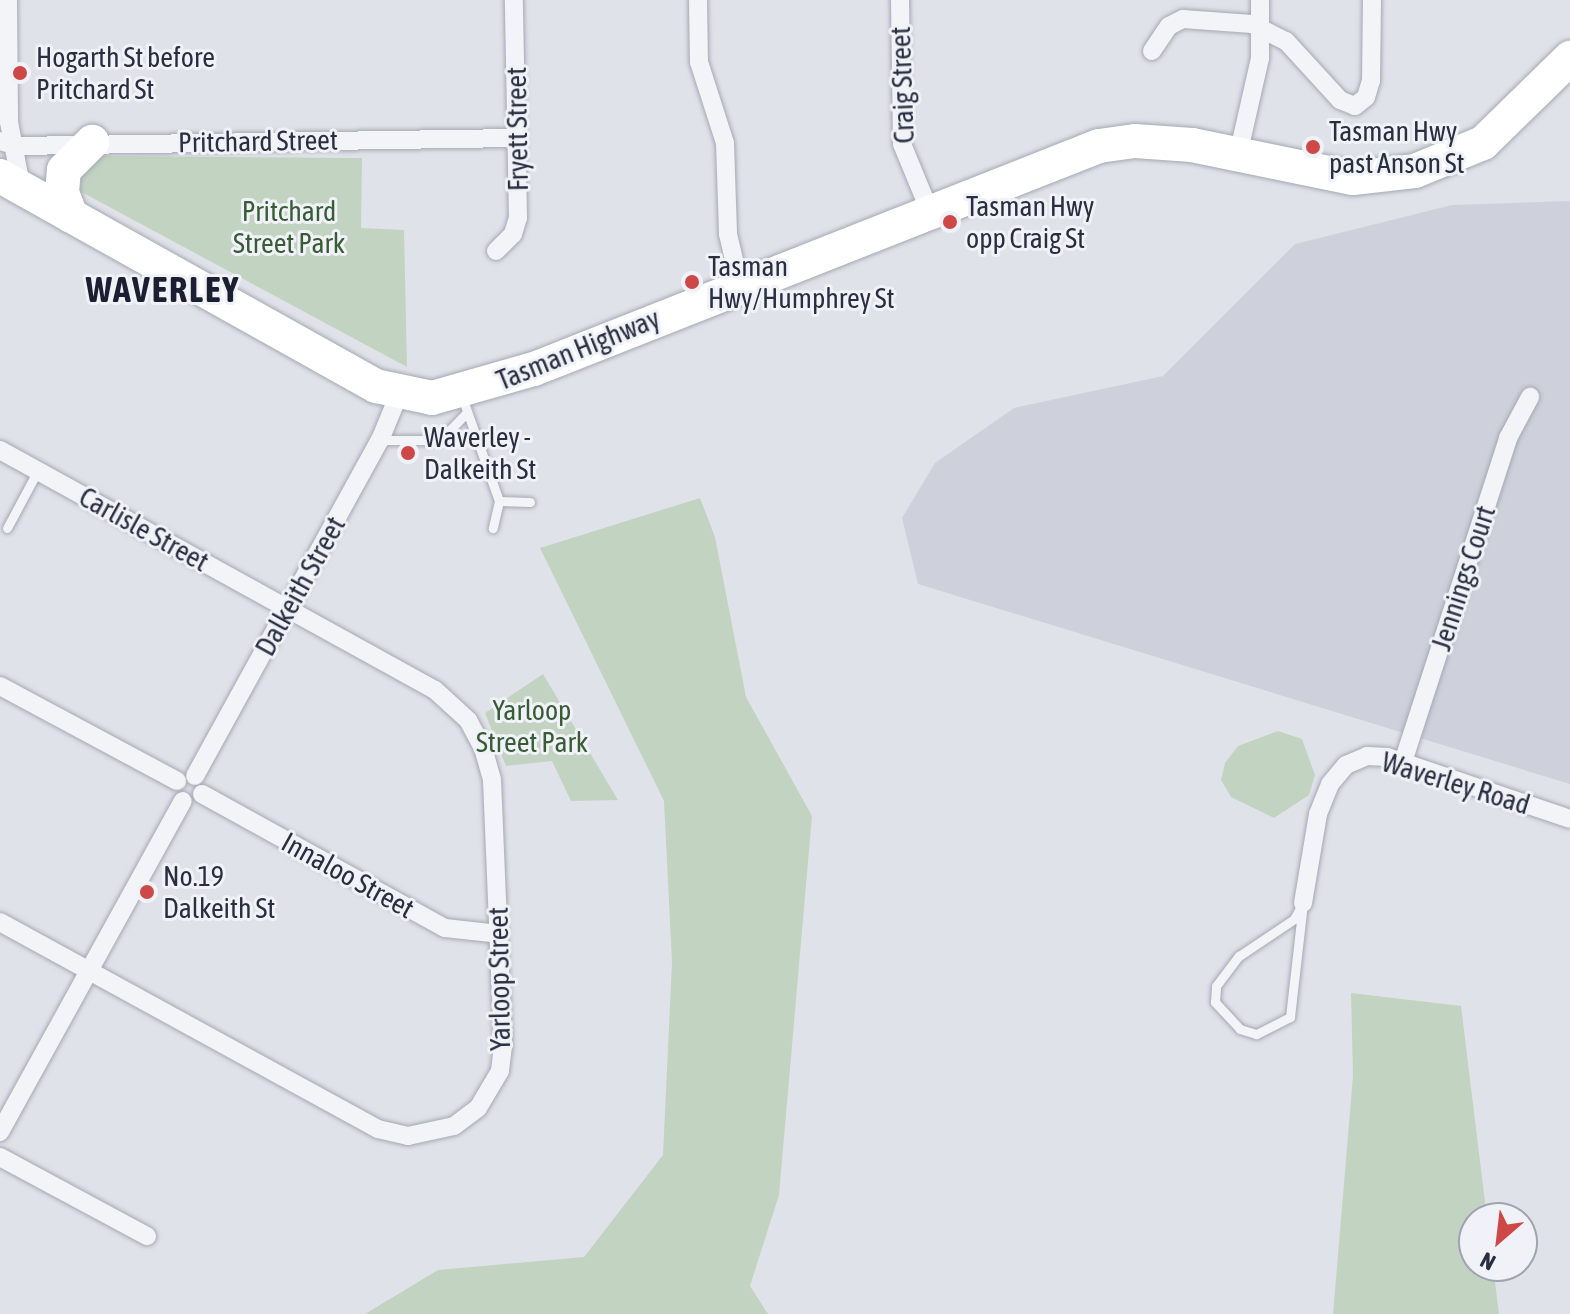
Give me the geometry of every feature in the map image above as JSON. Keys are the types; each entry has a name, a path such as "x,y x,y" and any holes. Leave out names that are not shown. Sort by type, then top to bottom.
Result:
{"highway":[{"name":"Tasman Highway","path":"7,180 344,369 399,394 464,403 534,369 740,285 1070,154 1118,142 1157,141 1353,178 1415,171 1483,143 1570,58"},
{"path":"71,216 62,192 64,170 92,142"}],"street":[{"path":"7,180 19,175 6,136 8,0"},
{"name":"Fryett Street","path":"496,251 513,234 518,218 514,0"},
{"path":"698,0 700,73 725,143 728,234 740,285"},
{"name":"Craig Street","path":"900,0 902,144 930,212"},
{"path":"1238,155 1261,30 1260,0"},
{"path":"1152,51 1169,26 1183,19 1232,21 1286,41 1340,100 1355,106 1365,98 1371,81 1372,0"},
{"name":"Pritchard Street","path":"6,136 92,142 516,138"},
{"name":"Dalkeith Street","path":"195,776 380,440 399,394"},
{"name":"Jennings Court","path":"1403,762 1508,438 1530,397"},
{"name":"Carlisle Street","path":"0,450 287,609"},
{"name":"Yarloop Street","path":"0,922 378,1129 423,1135 465,1120 487,1096 500,1071 499,934 492,780 476,733 435,690 287,609"},
{"path":"0,686 177,781 195,776 203,785 202,794 196,801 183,801 176,795 177,781"},
{"name":"Waverley Road","path":"1303,903 1318,814 1330,784 1346,765 1367,756 1403,762 1570,819"},
{"name":"Innaloo Street","path":"202,794 445,928 499,934"},
{"path":"0,1132 183,801"},
{"path":"0,1157 147,1236"}],"lane":[{"path":"380,440 432,440 444,436 464,403"},
{"path":"464,403 499,501 493,528"},
{"path":"7,528 38,470"},
{"path":"499,501 530,502"},
{"path":"1303,903 1290,1017 1256,1034 1240,1029 1215,1002 1216,986 1239,956 1294,919 1303,903"}],"shaded area":[{"path":"1570,201 1570,784 918,584 902,518 935,463 1014,408 1163,376 1295,244 1452,205"}],"green space":[{"name":"Pritchard Street Park","path":"94,156 362,158 361,228 404,230 407,367 74,188 77,169"},
{"path":"700,498 715,537 746,697 812,816 779,1195 750,1286 768,1314 365,1314 438,1270 584,1257 663,1155 672,962 664,801 540,548"},
{"name":"Yarloop Street Park","path":"543,674 618,800 571,801 552,761 506,766 485,713"},
{"path":"1278,731 1302,739 1315,775 1309,795 1274,818 1231,797 1221,780 1225,763 1238,746"},
{"path":"1351,993 1461,1006 1485,1202 1458,1202 1458,1282 1495,1282 1499,1314 1333,1314 1353,1076"}],"place":[{"name":"Hogarth St before Pritchard St","path":"20,73"},
{"name":"Tasman Hwy past Anson St","path":"1313,147"},
{"name":"Tasman Hwy opp Craig St","path":"950,222"},
{"name":"Tasman Hwy/Humphrey St","path":"692,282"},
{"name":"Waverley - Dalkeith St","path":"408,453"},
{"name":"No.19 Dalkeith St","path":"147,892"}],"district":[{"name":"WAVERLEY","path":"163,290"}]}
